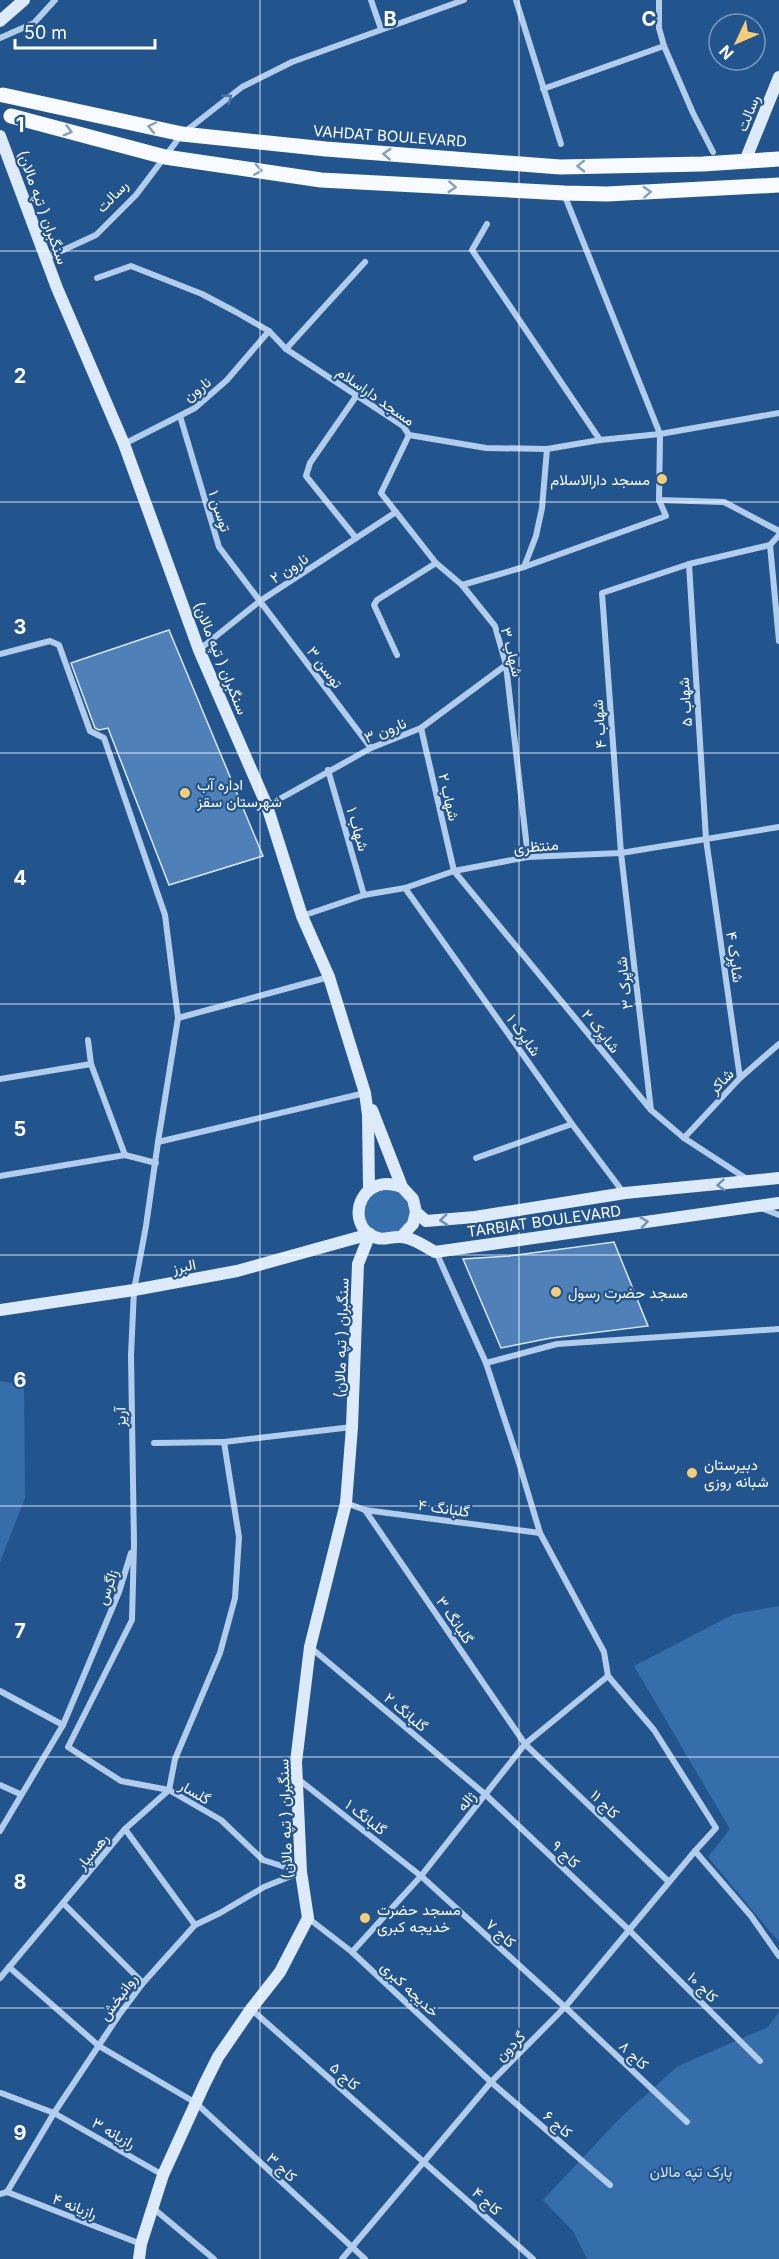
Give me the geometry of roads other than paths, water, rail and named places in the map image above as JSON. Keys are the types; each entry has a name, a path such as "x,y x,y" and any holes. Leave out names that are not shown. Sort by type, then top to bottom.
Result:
{"main road":[{"path":"0,21 24,0"},
{"name":"رسالت","path":"745,160 779,77"},
{"name":"VAHDAT BOULEVARD","path":"3,95 182,134 326,149 560,167 703,164 779,159"},
{"path":"11,116 165,157 321,180 608,194 779,185"},
{"name":"سنگبران ( تپه مالان)","path":"0,136 57,288 124,444 199,650 267,806 302,916 329,977 365,1093 368,1115 369,1189"},
{"path":"365,1093 402,1187 413,1199 416,1212 413,1224 402,1236 385,1240 370,1234 363,1228 358,1209 366,1192 382,1183 392,1183 402,1187"},
{"name":"TARBIAT BOULEVARD","path":"416,1212 426,1221 624,1194 779,1178"},
{"name":"TARBIAT BOULEVARD","path":"435,1252 779,1203"},
{"name":"سنگبران ( تپه مالان)","path":"308,1918 302,1872 296,1777 310,1647 346,1503 352,1427 358,1264 370,1234"},
{"name":"البرز","path":"0,1310 134,1290 237,1271 370,1234"},
{"path":"402,1236 435,1252"},
{"path":"139,2259 141,2244 163,2175 218,2057 280,1972 308,1918"}],"street":[{"path":"0,38 34,23 55,0"},
{"path":"371,0 381,29"},
{"name":"رسالت","path":"46,258 96,235 136,195 182,134 242,87 292,62 443,4 464,0"},
{"path":"516,0 561,144"},
{"path":"659,0 659,28 664,46 713,152"},
{"path":"543,89 664,46"},
{"path":"462,585 524,567 666,516 659,500 660,434 564,193"},
{"path":"487,224 472,250 600,440"},
{"path":"286,349 365,262"},
{"name":"مسجد داراسلام","path":"97,278 131,266 202,294 269,331 286,349 403,426 409,435 486,448 547,449 600,440 660,434 779,413"},
{"name":"نارون","path":"124,444 195,408 227,380 269,331"},
{"path":"356,538 306,476 310,463 357,395"},
{"name":"توسن ۱","path":"180,416 219,547 260,601"},
{"name":"شهاب ۳","path":"409,435 381,493 436,564 462,585 495,626 506,665 528,858"},
{"path":"524,567 536,536 542,508 547,449"},
{"path":"659,500 723,502 779,533 770,545 688,564"},
{"name":"نارون ۲","path":"199,650 260,601 396,512"},
{"path":"770,545 779,641"},
{"path":"396,655 374,605 377,600 436,564"},
{"name":"شهاب ۴","path":"621,853 602,593 688,564"},
{"name":"شهاب ۵","path":"688,564 706,839"},
{"name":"توسن ۳","path":"260,601 371,748"},
{"name":"آریز","path":"0,654 50,641 58,645 90,731 104,738 165,915 178,1018 134,1290 131,1354 134,1544"},
{"name":"نارون ۳","path":"267,806 371,748 421,728 506,665"},
{"name":"شهاب ۲","path":"421,728 454,871"},
{"name":"شهاب ۱","path":"328,770 364,895"},
{"name":"منتظری","path":"302,916 364,895 405,888 454,871 528,858 621,853 779,827"},
{"name":"شاپرک ۴","path":"706,839 740,1078"},
{"name":"شاپرک ۳","path":"621,853 651,1110"},
{"name":"شاپرک ۲","path":"454,871 651,1110 684,1138 753,1182"},
{"name":"شاپرک ۱","path":"405,888 624,1194"},
{"path":"178,1018 329,977"},
{"path":"88,1040 91,1064 125,1155"},
{"name":"شاکر","path":"684,1138 740,1078 779,1044"},
{"path":"0,1079 91,1064"},
{"path":"158,1142 365,1093"},
{"path":"476,1158 572,1124"},
{"path":"0,1176 125,1155 156,1163"},
{"path":"758,1206 779,1215"},
{"path":"435,1252 486,1363 540,1533 604,1652 608,1676"},
{"path":"486,1363 557,1344 779,1329"},
{"path":"154,1443 224,1442 352,1427"},
{"path":"169,1790 175,1760 220,1653 235,1598 239,1537 224,1442"},
{"name":"گلبانگ ۴","path":"346,1503 365,1510 540,1533"},
{"name":"گلبانگ ۳","path":"365,1510 525,1744"},
{"name":"زاگرس","path":"0,1832 20,1794 63,1725 119,1592 134,1544"},
{"name":"زاگرس","path":"68,1747 132,1620 134,1544"},
{"name":"گلبانگ ۲","path":"310,1647 486,1795"},
{"name":"ژاله","path":"352,1952 422,1876 525,1744 608,1676"},
{"name":"گردون","path":"342,2259 491,2082 565,2007 716,1828 654,1730 608,1676"},
{"path":"0,1691 63,1725"},
{"name":"کاج ۱۱","path":"525,1744 669,1882"},
{"name":"گلسار","path":"68,1747 121,1780 169,1790 220,1820 263,1860 302,1872"},
{"name":"گلبانگ ۱","path":"296,1777 422,1876"},
{"path":"0,1785 20,1794"},
{"name":"رهسپار","path":"9,1967 125,1829 169,1790"},
{"name":"کاج ۹","path":"486,1795 629,1930"},
{"path":"125,1829 195,1925"},
{"path":"695,1851 750,1916 779,1956"},
{"name":"روانبخش","path":"3,2193 54,2113 143,1983 195,1925 264,1887 302,1872"},
{"name":"کاج ۷","path":"422,1876 565,2007"},
{"path":"64,1904 143,1983"},
{"name":"خدیجه کبری","path":"308,1918 352,1952 491,2082"},
{"name":"کاج ۱۰","path":"629,1930 760,2061"},
{"path":"0,1978 9,1967"},
{"name":"کاج ۳","path":"9,1967 99,2046 196,2103 365,2259"},
{"name":"کاج ۸","path":"565,2007 687,2122"},
{"name":"کاج ۵","path":"251,2009 424,2162"},
{"name":"کاج ۶","path":"491,2082 610,2185"},
{"name":"رازیانه ۳","path":"0,2093 54,2113 163,2175"},
{"name":"کاج ۴","path":"424,2162 533,2259"},
{"name":"رازیانه ۴","path":"3,2193 141,2244"},
{"path":"153,2208 214,2259"}],"place":[{"name":"مسجد دارالاسلام","path":"662,479"},
{"name":"اداره آب شهرستان سقز","path":"185,793"},
{"name":"مسجد حضرت رسول","path":"556,1292"},
{"name":"دبیرستان شبانه روزی","path":"692,1473"},
{"name":"مسجد حضرت خدیجه کبری","path":"365,1918"}],"park label":[{"name":"پارک تپه مالان","path":"691,2171"}]}
